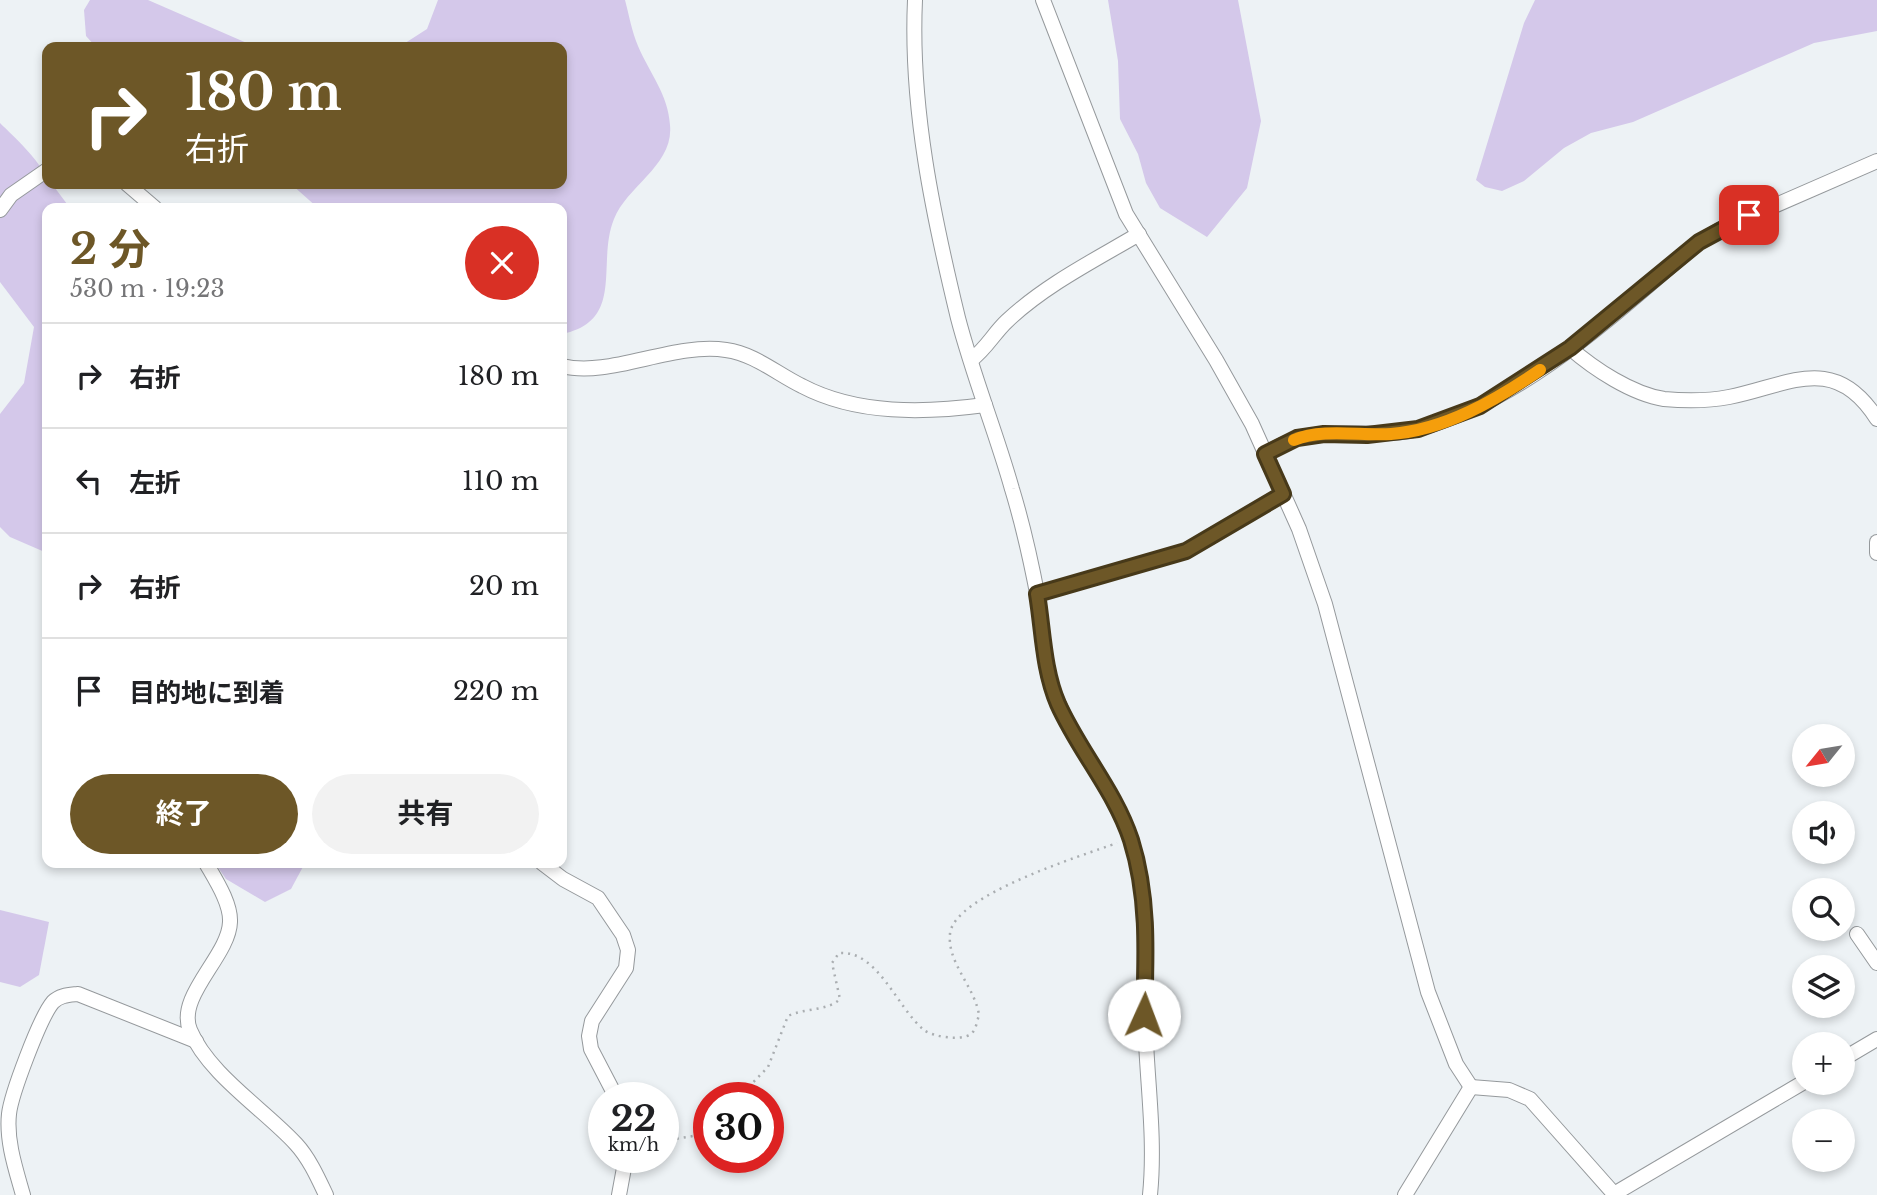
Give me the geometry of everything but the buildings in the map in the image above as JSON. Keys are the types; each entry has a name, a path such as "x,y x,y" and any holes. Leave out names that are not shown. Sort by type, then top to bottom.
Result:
{"street":[{"path":"915,0 916,82 929,189 971,360 1012,488 1037,594 1048,675 1058,704 1118,808 1130,838 1146,915 1144,1015 1152,1138 1150,1195"},
{"path":"1043,0 1126,214 1216,360 1265,454 1307,549 1325,604 1428,992 1456,1065 1471,1087"},
{"path":"1265,454 1297,438 1324,434 1395,434 1451,419 1525,380 1570,348 1699,242 1718,230 1877,161"},
{"path":"0,211 11,195 42,173"},
{"path":"133,189 149,203"},
{"path":"971,360 983,351 1006,322 1029,303 1139,234"},
{"path":"1570,348 1585,361 1635,389 1662,398 1713,400 1804,377 1821,378 1844,386 1858,396 1877,419"},
{"path":"567,366 590,368 694,349 726,349 774,368 827,398 863,406 945,410 985,405"},
{"path":"1037,594 1186,551 1283,494"},
{"path":"1877,542 1877,553"},
{"path":"208,868 230,919 223,946 200,983 189,1011 189,1028 222,1073 295,1143 326,1195"},
{"path":"549,868 598,898 614,918 628,950 626,968 592,1021 589,1036 591,1049 608,1082"},
{"path":"1857,934 1877,963"},
{"path":"23,1195 14,1160 9,1113 43,1020 53,1002 65,995 78,994 196,1041"},
{"path":"1855,1052 1877,1039"},
{"path":"1471,1087 1509,1090 1530,1099 1615,1195 1792,1089"},
{"path":"1405,1195 1471,1087"},
{"path":"619,1195 623,1173"}],"path":[{"path":"754,1082 768,1067 788,1016 802,1009 833,1006 840,999 832,963 839,953 850,952 872,968 925,1031 951,1038 968,1036 974,1032 979,1015 955,959 950,936 958,916 1012,884 1130,838"}],"shaded area":[{"path":"90,0 148,0 245,42 91,42 86,36 84,10"},
{"path":"438,0 625,0 638,46 666,104 670,125 669,139 657,164 620,207 614,219 609,236 602,304 595,317 582,327 567,332 567,203 312,203 297,189 567,189 567,42 407,42 427,29"},
{"path":"1108,0 1238,0 1261,121 1247,188 1207,237 1160,208 1146,183 1138,154 1120,119 1118,61"},
{"path":"1535,0 1877,0 1877,31 1814,43 1633,122 1591,133 1564,148 1524,181 1502,191 1485,187 1476,180 1524,23"},
{"path":"0,123 36,160 42,171 42,189 56,189 66,203 42,203 42,551 10,537 0,527 0,414 24,383 34,327 0,282"},
{"path":"218,868 302,868 291,889 265,902 226,879"},
{"path":"0,910 49,922 39,975 20,987 0,982"}],"slow traffic":[{"path":"1294,440 1324,434 1395,434 1418,429 1451,419 1480,406 1540,370"}],"route":[{"path":"1144,1015 1146,915 1131,840 1118,808 1058,704 1048,675 1037,594 1103,573 1146,565 1186,551 1283,494 1265,454 1297,438 1324,434 1395,434 1451,419 1480,406 1525,380 1570,348 1699,242 1749,215"}]}
